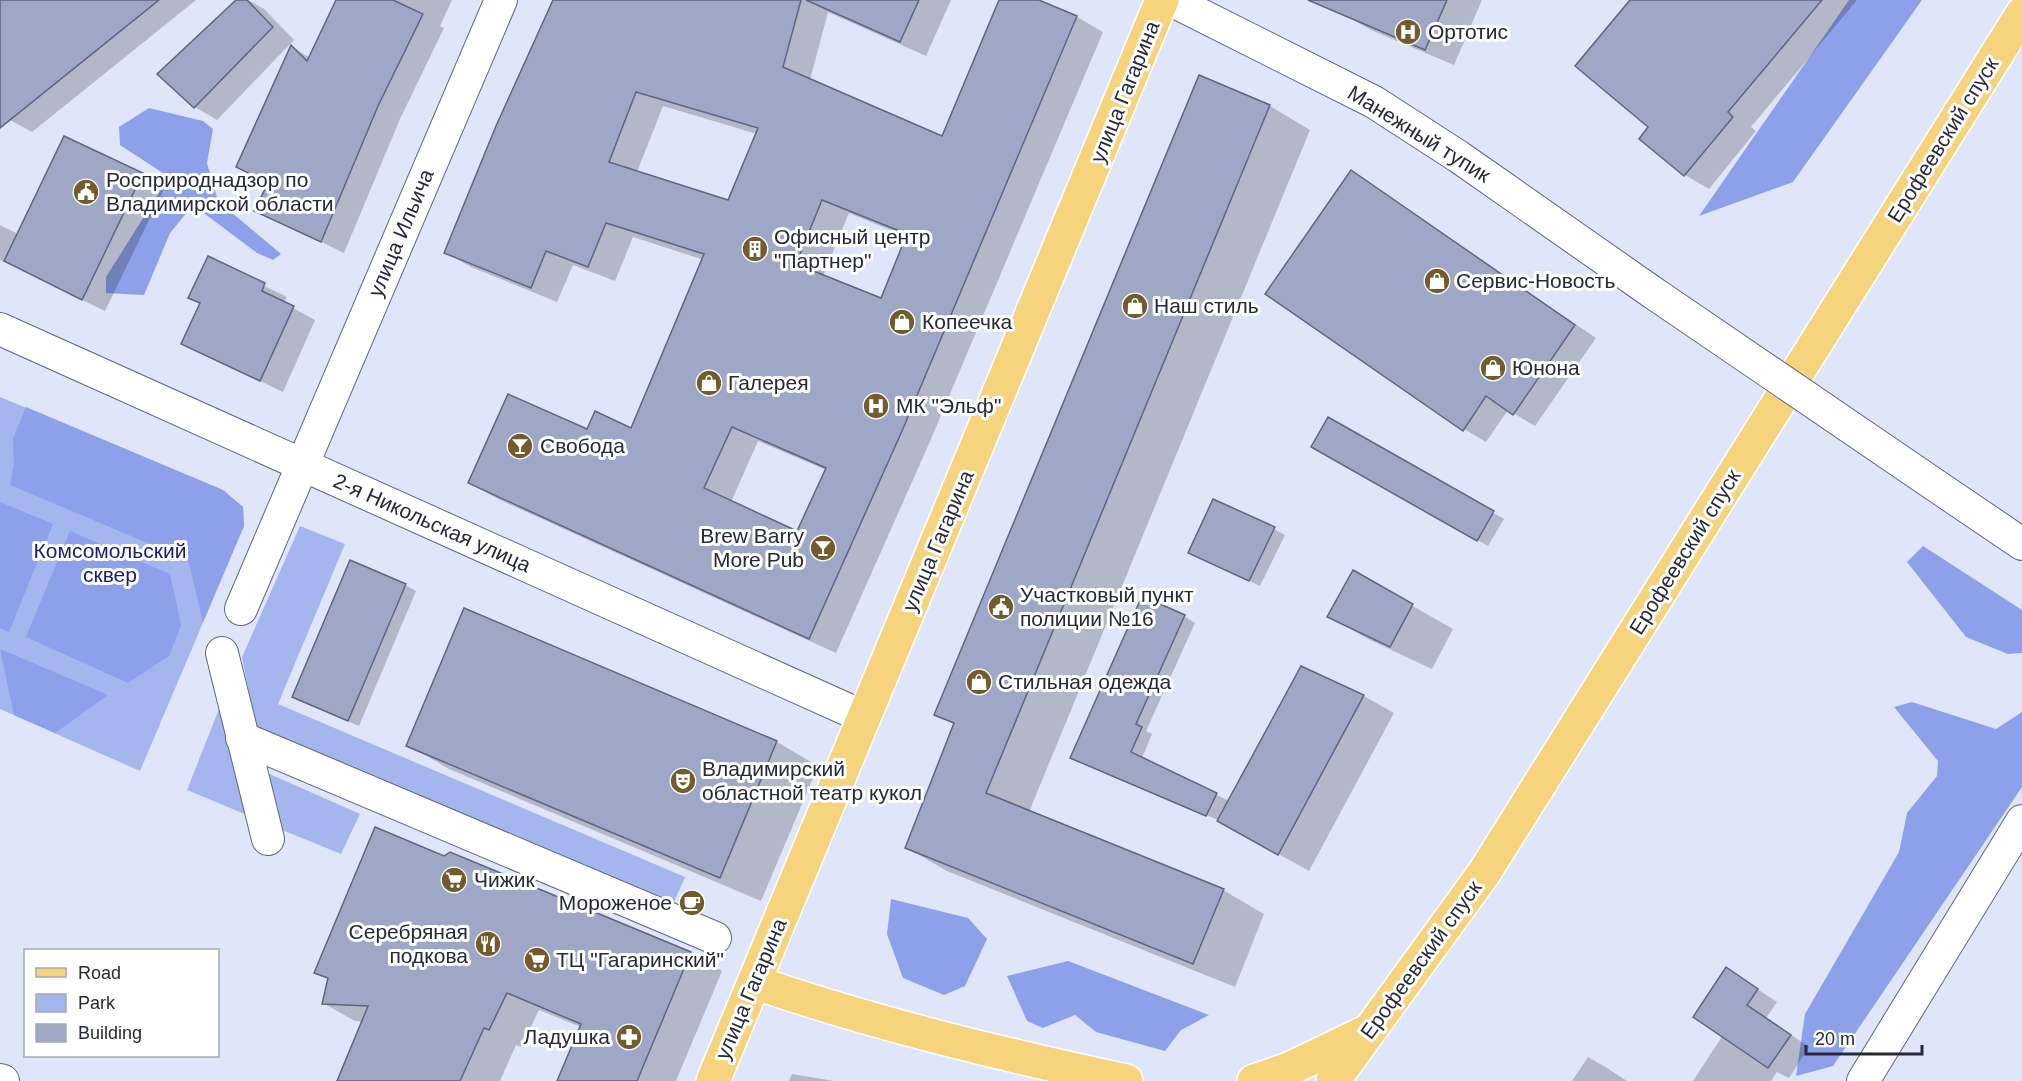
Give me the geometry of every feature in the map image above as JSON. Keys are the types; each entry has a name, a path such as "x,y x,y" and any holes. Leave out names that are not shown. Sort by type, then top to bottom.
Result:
{"main road":[{"name":"улица Гагарина","path":"713,1081 1162,0"},
{"name":"Ерофеевский спуск","path":"1333,1081 1484,873 2022,14"},
{"path":"754,982 824,1006 1046,1064 1126,1081"},
{"path":"1254,1081 1289,1069 1372,1029"},
{"path":"1046,1064 1075,1081"}],"street":[{"name":"улица Ильича","path":"241,609 501,0"},
{"name":"Манежный тупик","path":"1171,0 1374,102 1459,157 1652,292 2022,544"},
{"name":"2-я Никольская улица","path":"0,329 864,717"},
{"path":"222,653 268,839"},
{"path":"242,738 716,938"},
{"path":"1863,1081 2022,821"}],"green space":[{"path":"1849,0 1922,0 1793,182 1699,216"},
{"path":"149,108 203,121 213,129 207,163 218,201 281,254 273,260 257,253 193,205 170,233 144,295 106,293 106,277 169,177 120,145 119,127"},
{"name":"Комсомольский сквер","path":"0,397 223,490 243,507 244,526 140,771 0,709"},
{"path":"26,407 223,490 243,507 244,526 203,622 188,560 10,485 14,464 13,439"},
{"path":"0,502 53,524 9,632 0,628"},
{"path":"300,526 345,544 278,704 685,877 671,909 257,733 242,657"},
{"path":"70,531 170,574 181,625 169,656 128,683 26,637"},
{"path":"1923,546 2022,610 2022,653 2008,654 1966,637 1907,562"},
{"path":"0,649 108,695 55,733 14,715"},
{"path":"1912,702 1996,729 2022,712 2022,787 1833,1066 1796,1076 1805,1014 1899,852 1907,813 1937,776 1938,761 1894,707"},
{"path":"221,704 247,815 187,790"},
{"path":"265,772 360,814 341,854 280,829"},
{"path":"891,899 968,918 987,939 965,986 944,995 903,978 887,934"},
{"path":"1068,961 1209,1015 1181,1030 1165,1051 1096,1032 1075,1015 1043,1028 1027,1021 1007,976"}],"building":[{"path":"0,0 159,0 0,128"},
{"path":"236,0 247,0 273,27 194,108 157,74"},
{"path":"336,0 393,0 423,14 378,106 321,242 254,211 268,183 236,167 291,45 307,61"},
{"path":"553,0 801,0 783,67 942,136 999,0 1039,0 1077,16 902,431 809,639 468,483 508,394 587,429 595,411 631,428 704,254 606,223 588,267 546,251 531,288 444,253 496,126","holes":["636,92 758,128 728,200 609,162","822,200 907,234 881,298 796,264","732,427 826,468 797,531 704,488"]},
{"path":"806,0 919,0 900,42"},
{"name":"Ортотис","path":"1308,0 1447,0 1425,50"},
{"path":"1630,0 1822,0 1728,112 1733,117 1684,176 1639,139 1648,127 1575,66"},
{"path":"1199,75 1270,105 986,793 1224,889 1193,964 905,848 954,723 934,715"},
{"path":"64,136 143,173 82,300 4,261"},
{"path":"1351,170 1575,325 1513,415 1486,396 1463,431 1265,294"},
{"path":"208,256 265,283 262,291 294,306 260,381 181,344 200,303 188,298"},
{"path":"1328,417 1494,511 1477,541 1311,447"},
{"path":"1213,499 1275,527 1249,581 1188,553"},
{"path":"350,560 406,584 348,721 292,697"},
{"path":"1353,570 1413,604 1390,647 1327,617"},
{"path":"1142,596 1185,615 1136,724 1142,727 1131,752 1217,793 1206,816 1070,758"},
{"path":"464,608 777,741 720,878 406,746"},
{"path":"1301,666 1364,695 1278,855 1217,821"},
{"name":"ТЦ \"Гагаринский\"","path":"375,827 444,856 450,852 691,952 637,1081 557,1081 581,1024 507,993 489,1030 484,1028 460,1081 337,1081 368,1006 322,1004 328,978 314,973"},
{"path":"1726,967 1758,989 1747,1005 1791,1035 1768,1068 1693,1017"}],"place":[{"name":"Ортотис","path":"1408,32"},
{"name":"Росприроднадзор по Владимирской области","path":"86,192"},
{"name":"Офисный центр \"Партнер\"","path":"755,249"},
{"name":"Сервис-Новость","path":"1437,281"},
{"name":"Наш стиль","path":"1135,306"},
{"name":"Копеечка","path":"902,322"},
{"name":"Юнона","path":"1493,368"},
{"name":"Галерея","path":"709,383"},
{"name":"МК \"Эльф\"","path":"876,406"},
{"name":"Свобода","path":"520,446"},
{"name":"Brew Barry More Pub","path":"823,548"},
{"name":"Участковый пункт полиции №16","path":"1001,607"},
{"name":"Стильная одежда","path":"979,682"},
{"name":"Владимирский областной театр кукол","path":"683,781"},
{"name":"Чижик","path":"454,880"},
{"name":"Мороженое","path":"692,903"},
{"name":"Серебряная подкова","path":"488,944"},
{"name":"ТЦ \"Гагаринский\"","path":"537,960"},
{"name":"Ладушка","path":"629,1037"}]}
